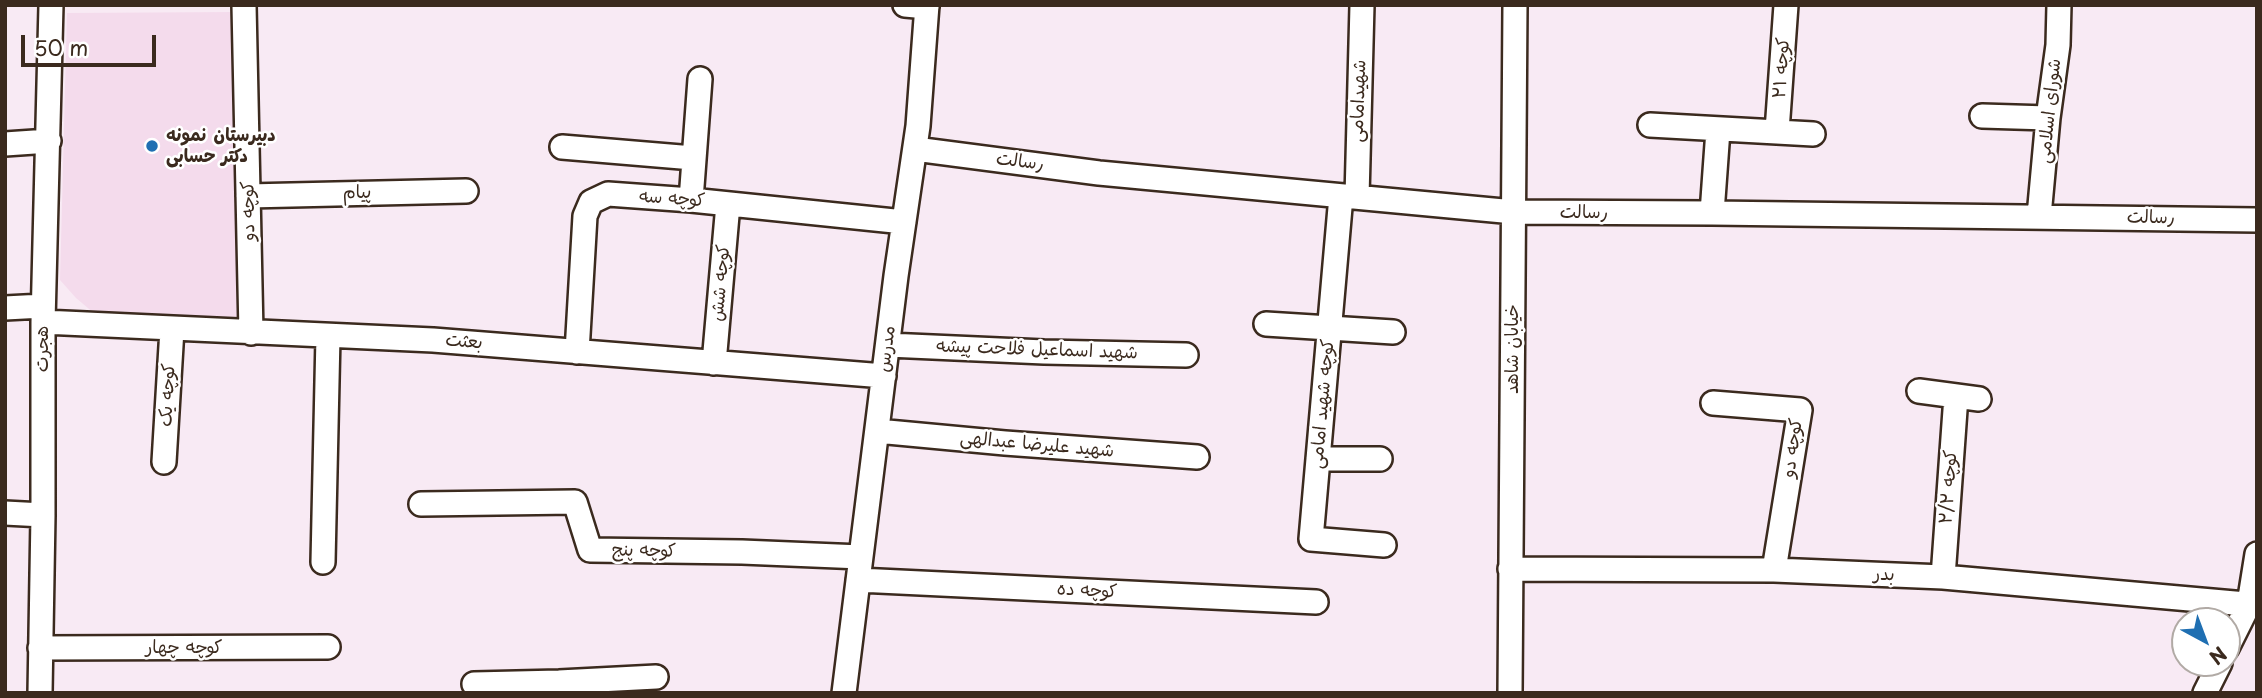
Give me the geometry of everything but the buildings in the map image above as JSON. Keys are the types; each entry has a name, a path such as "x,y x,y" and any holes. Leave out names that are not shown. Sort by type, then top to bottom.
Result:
{"street":[{"name":"هجرت","path":"40,693 43,314 51,5"},
{"name":"کوچه دو","path":"244,5 251,333"},
{"name":"شهیدامامی","path":"1349,196 1362,5"},
{"name":"خیابان شاهد","path":"1510,693 1516,5"},
{"name":"کوچه ۲۱","path":"1777,131 1786,5"},
{"name":"شورای اسلامی","path":"2039,216 2058,45 2059,5"},
{"name":"مدرس","path":"844,693 915,149 920,6"},
{"path":"691,200 700,79"},
{"path":"1982,116 2048,118"},
{"path":"1650,125 1813,134"},
{"path":"1712,213 1718,130"},
{"path":"5,144 49,141"},
{"path":"562,147 693,158"},
{"name":"رسالت","path":"915,149 1099,173 1514,212 2257,220"},
{"name":"پیام","path":"248,196 466,191"},
{"name":"کوچه سه","path":"577,352 585,216 591,202 608,194 904,222"},
{"name":"کوچه شهید امامی","path":"1349,196 1329,327 1311,540 1384,545"},
{"name":"کوچه شش","path":"714,363 728,204"},
{"path":"5,308 43,314"},
{"name":"بعثت","path":"43,314 172,329 433,340 884,376"},
{"path":"1266,324 1393,332"},
{"name":"کوچه یک","path":"164,462 172,329"},
{"path":"323,562 328,336"},
{"name":"شهید اسماعیل فلاحت پیشه","path":"888,345 1186,355"},
{"path":"1919,391 1979,399"},
{"name":"کوچه ۲/۲","path":"1943,577 1956,396"},
{"name":"کوچه دو","path":"1713,403 1800,410 1774,570"},
{"name":"شهید علیرضا عبدالهی","path":"877,431 1198,457"},
{"path":"1318,459 1380,459"},
{"name":"کوچه پنج","path":"421,504 575,502 590,550 861,557"},
{"path":"5,513 43,515"},
{"path":"2241,624 2253,604 2257,554"},
{"name":"بدر","path":"1510,569 1774,570 1943,577 2253,604"},
{"name":"کوچه ده","path":"858,580 1315,602"},
{"name":"کوچه چهار","path":"40,648 328,648"},
{"path":"474,684 559,687 656,677"},
{"path":"2205,693 2213,677"}],"shaded area":[{"name":"دبیرستان نمونه دکتر حسابی","path":"236,12 244,327 95,314 60,280 67,13"}],"place":[{"name":"دبیرستان نمونه دکتر حسابی","path":"152,146"}]}
